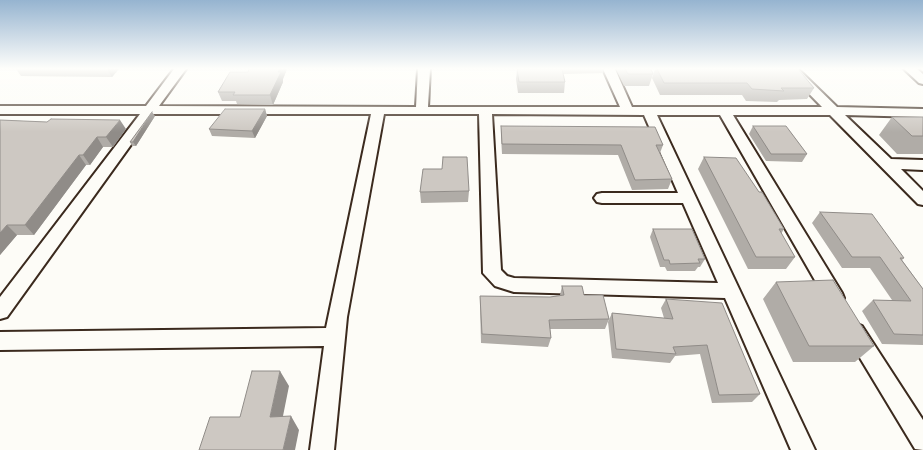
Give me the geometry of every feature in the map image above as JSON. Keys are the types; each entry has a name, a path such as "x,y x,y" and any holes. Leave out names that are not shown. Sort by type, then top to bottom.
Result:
{"street":[{"path":"0,311 164,90"},
{"path":"422,110 423,90"},
{"path":"618,90 628,111"},
{"path":"812,90 923,200"},
{"path":"0,120 6,109 150,108 923,113"},
{"path":"322,450 334,337 379,109"},
{"path":"485,110 492,273 501,281 514,285 732,291"},
{"path":"649,111 732,291 802,450"},
{"path":"724,111 891,393 923,441"},
{"path":"888,164 923,164"},
{"path":"602,198 689,198"},
{"path":"0,341 334,337"}],"building":[{"path":"219,90 272,90 270,95 233,95 235,92 218,92"},
{"path":"225,109 265,109 252,131 209,129"},
{"path":"152,112 133,142 130,142"},
{"path":"892,117 923,117 923,136 912,136"},
{"path":"51,119 120,120 106,137 97,137 83,155 79,155 25,225 7,225 0,233 0,120 47,122"},
{"path":"501,126 655,127 663,145 656,145 672,179 635,180 621,145 502,144"},
{"path":"753,126 786,126 807,154 771,154"},
{"path":"443,157 467,157 469,191 420,192 423,169 442,169"},
{"path":"704,157 736,158 759,192 762,192 784,229 779,229 795,257 756,257"},
{"path":"820,212 872,214 904,258 900,258 923,289 923,335 894,334 873,300 911,301 880,257 852,257"},
{"path":"653,229 692,229 705,259 698,259 700,263 670,264 669,260 664,260"},
{"path":"833,280 874,346 809,346 776,282"},
{"path":"562,286 582,286 584,295 603,295 609,319 549,320 551,338 482,334 480,296 550,297 564,295"},
{"path":"666,299 722,303 760,394 719,395 707,345 673,347 676,354 616,349 612,313 673,319"},
{"path":"252,371 280,371 270,417 291,416 283,450 199,450 210,417 240,417"}]}
